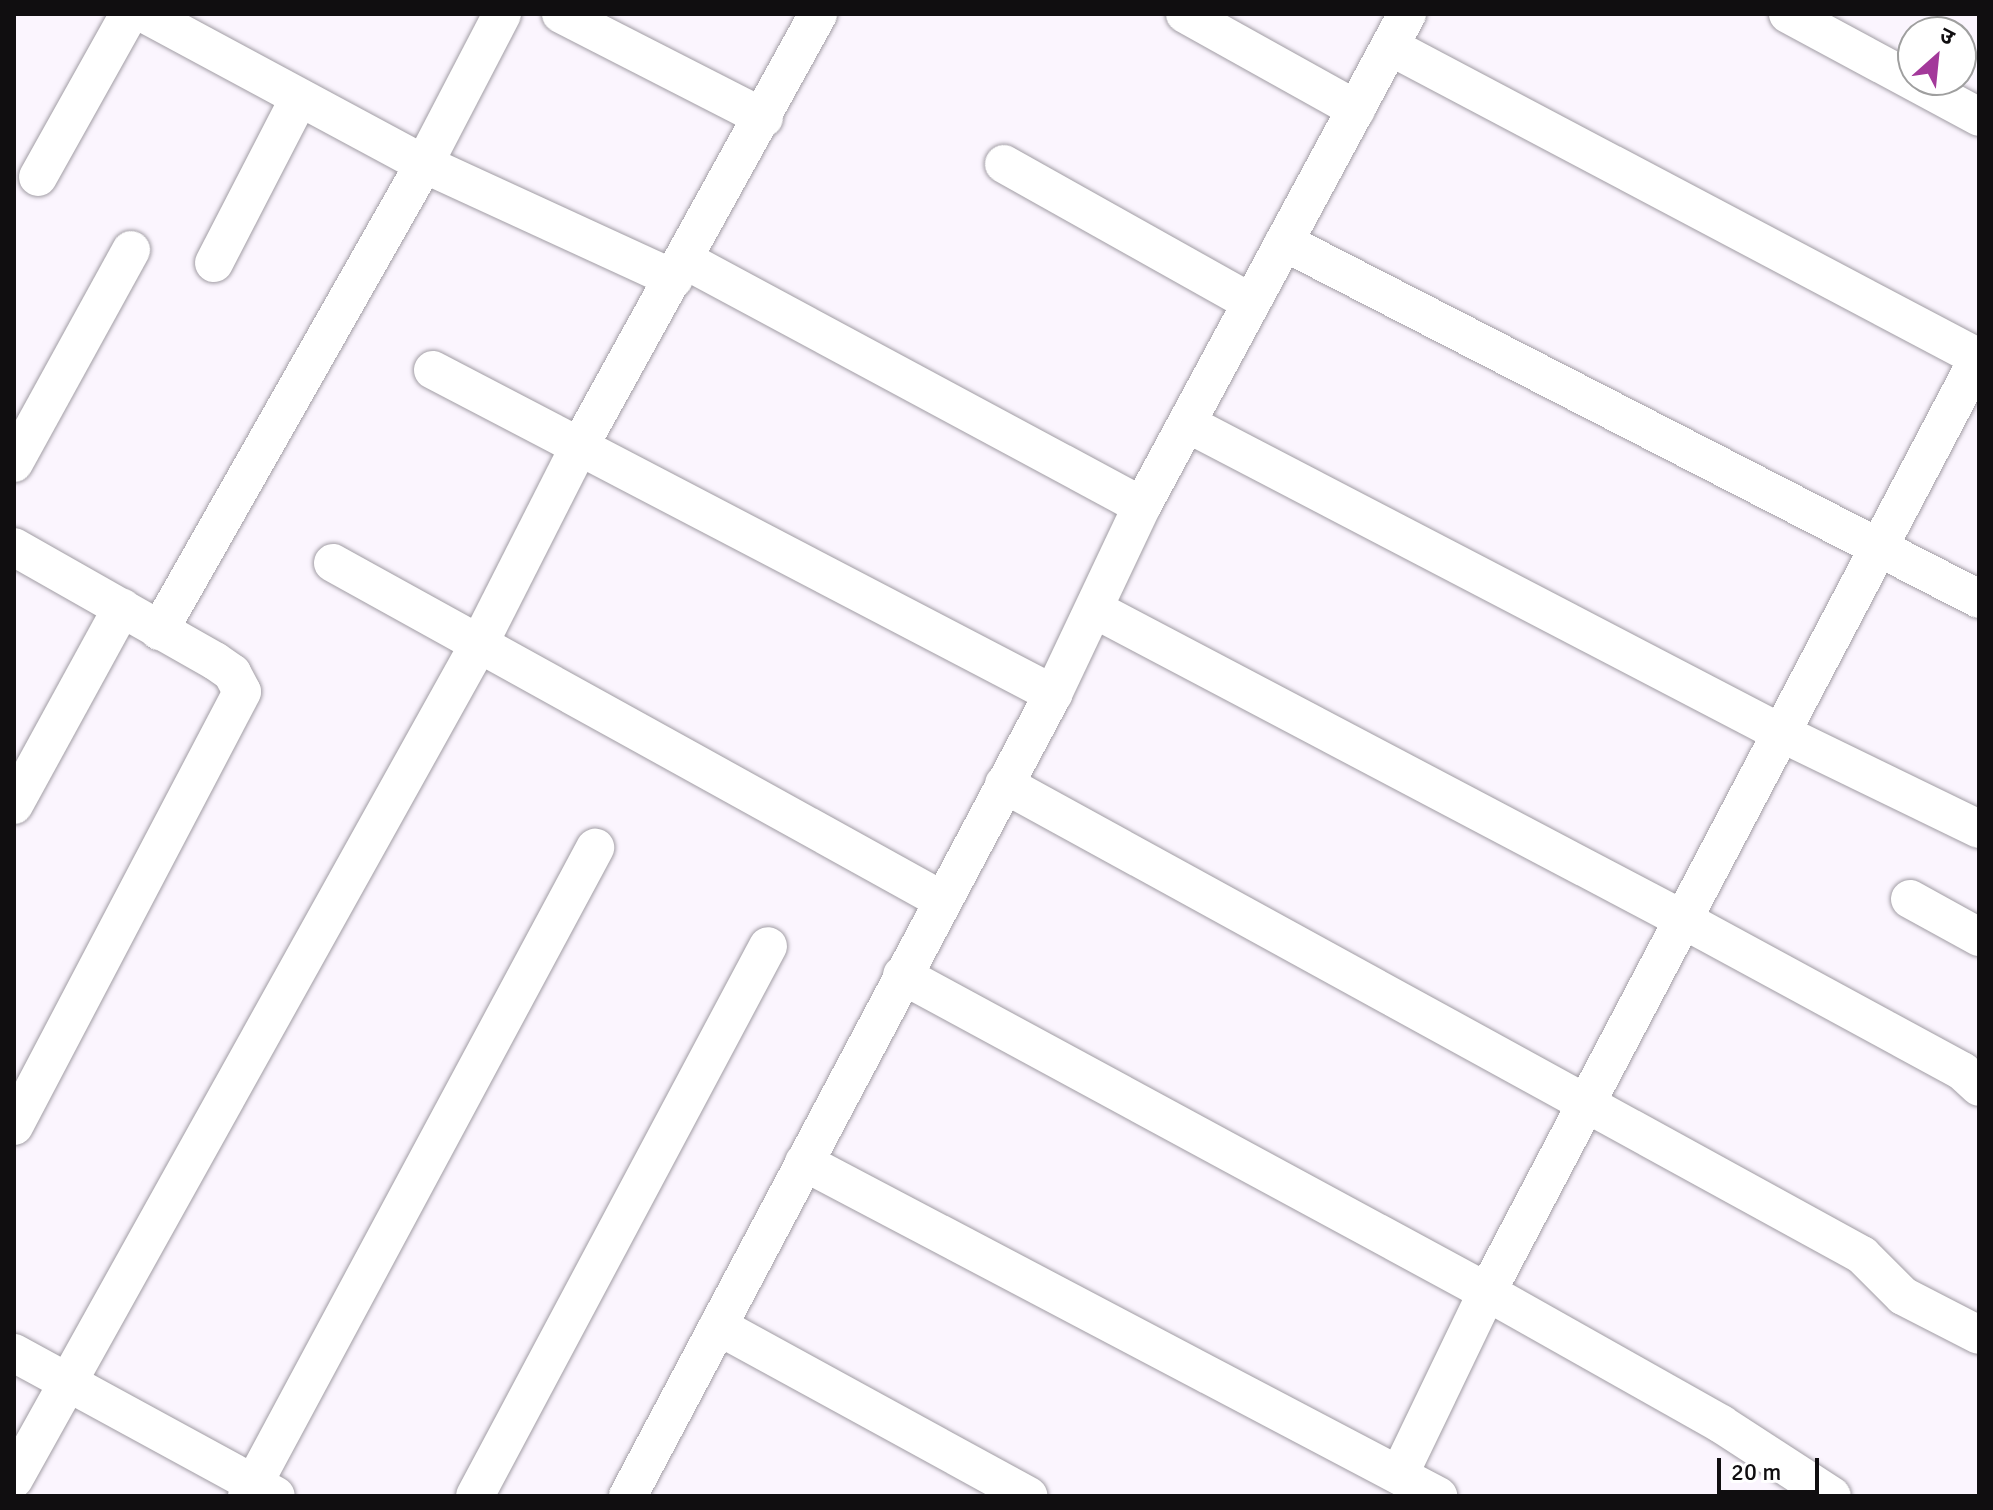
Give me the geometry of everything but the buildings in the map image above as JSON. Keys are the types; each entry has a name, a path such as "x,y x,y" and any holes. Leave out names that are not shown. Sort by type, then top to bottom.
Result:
{"street":[{"path":"38,177 129,14"},
{"path":"145,14 424,164 679,270 1142,506"},
{"path":"159,631 424,164 502,14"},
{"path":"561,14 764,118"},
{"path":"14,1479 479,644 578,449 764,118 818,14"},
{"path":"1185,14 1356,109"},
{"path":"1788,14 1979,117"},
{"path":"628,1496 1053,694 1142,506 1399,31 1979,358 1779,732 1588,1104 1487,1292 1399,1475"},
{"path":"214,263 299,98"},
{"path":"1004,164 1250,302"},
{"path":"1284,242 1979,599"},
{"path":"14,463 131,250"},
{"path":"433,370 578,449 1053,694"},
{"path":"1188,424 1779,732 1979,829"},
{"path":"14,547 232,673 242,692 239,704 14,1126"},
{"path":"333,563 942,900"},
{"path":"14,805 122,608"},
{"path":"1094,609 1682,919 1962,1071 1979,1087"},
{"path":"1004,784 1862,1255 1903,1296 1979,1335"},
{"path":"14,1353 67,1380 259,1492 595,848"},
{"path":"1910,899 1979,937"},
{"path":"475,1496 768,946"},
{"path":"902,975 1487,1292 1721,1424 1832,1496"},
{"path":"804,1162 1438,1496"},
{"path":"718,1326 1029,1496"}]}
